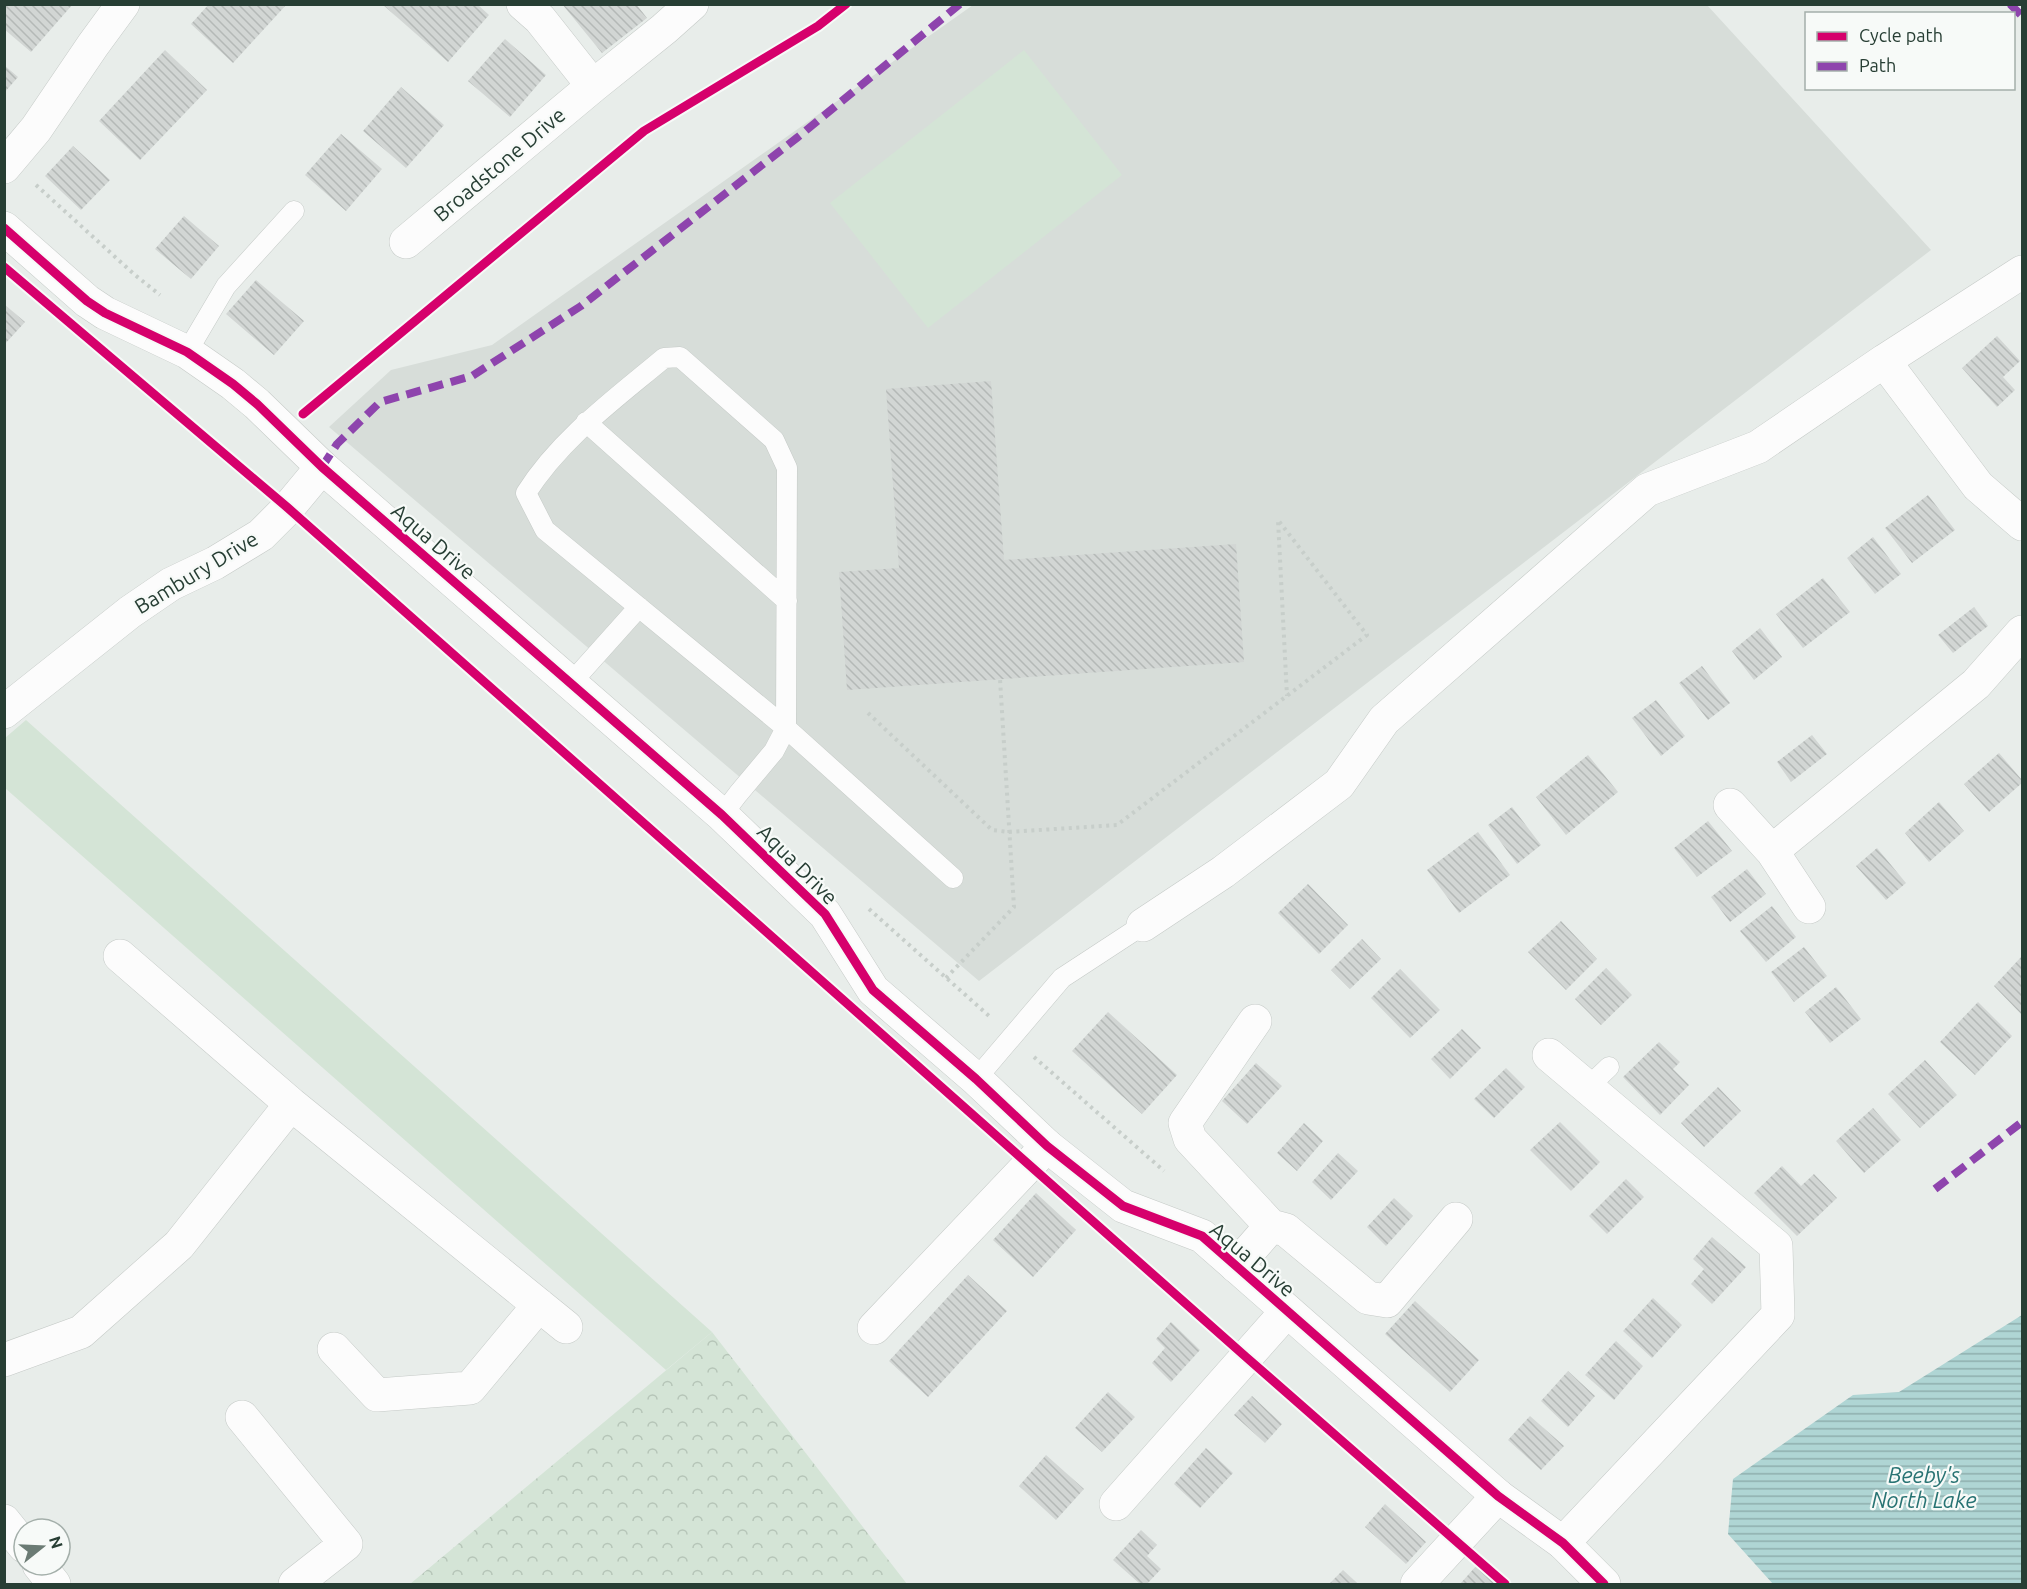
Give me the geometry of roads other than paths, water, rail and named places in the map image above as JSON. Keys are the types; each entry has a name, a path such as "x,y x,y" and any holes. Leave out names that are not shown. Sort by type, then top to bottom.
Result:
{"street":[{"path":"4,167 36,129 123,4"},
{"path":"523,4 540,19 593,86"},
{"name":"Broadstone Drive","path":"405,242 692,4"},
{"name":"Aqua Drive","path":"4,228 87,301 105,313 188,351 257,404 322,467 722,815 825,914 873,990 976,1079 1047,1146 1124,1206 1202,1236 1498,1496 1563,1543 1604,1584"},
{"path":"1143,925 1223,872 1339,784 1384,720 1647,490 1758,447 1884,361 2022,272"},
{"path":"1884,361 1978,486 2022,524"},
{"name":"Bambury Drive","path":"4,712 130,612 171,584 215,563 261,535 288,508 322,467"},
{"path":"1772,851 1976,684 2022,632"},
{"path":"1730,805 1772,851 1809,907"},
{"path":"120,956 291,1104 566,1327"},
{"path":"1255,1021 1185,1123 1190,1139 1271,1226 1286,1230 1368,1298 1387,1301 1456,1219"},
{"path":"1549,1055 1598,1077 1776,1246 1778,1315 1563,1543"},
{"path":"4,1360 81,1332 179,1245 291,1104"},
{"path":"874,1328 1047,1146"},
{"path":"1236,1266 1271,1226"},
{"path":"334,1349 377,1395 470,1388 539,1305"},
{"path":"1116,1504 1287,1311"},
{"path":"242,1417 346,1544 296,1584"},
{"path":"1417,1584 1498,1496"}],"lane":[{"path":"188,351 226,286 294,212"},
{"path":"722,815 774,751 786,728 787,468 774,440 680,357 664,358 586,422 539,472 525,493 545,530 786,728 953,878"},
{"path":"586,422 787,601"},
{"path":"571,683 639,607"},
{"path":"976,1079 1062,978 1143,925"}],"water":[{"name":"Beeby's North Lake","path":"2022,1315 2022,1584 1773,1584 1728,1534 1733,1479 1853,1395 1899,1392"}]}
